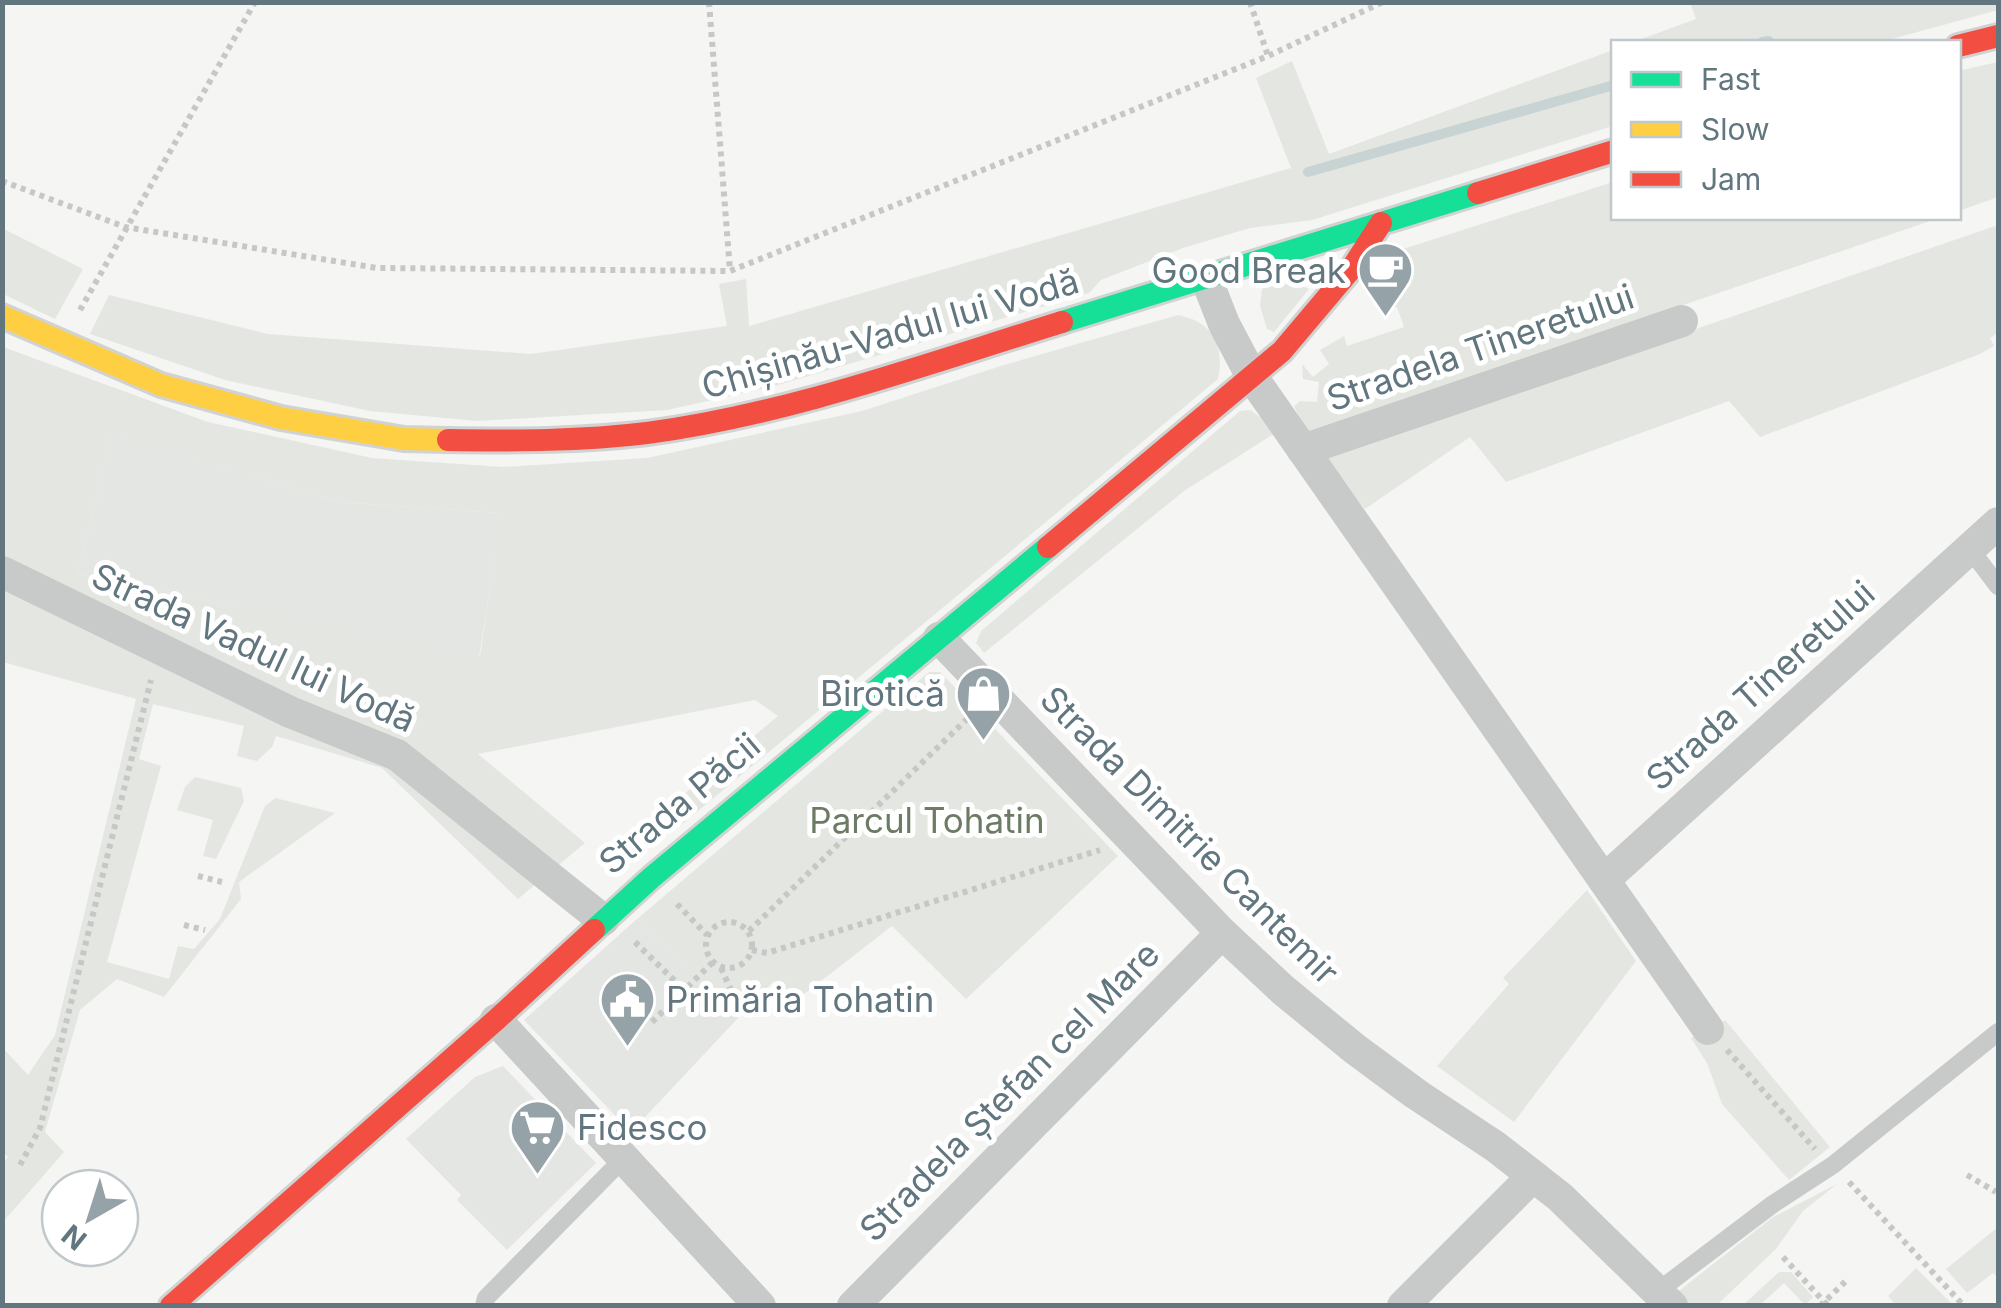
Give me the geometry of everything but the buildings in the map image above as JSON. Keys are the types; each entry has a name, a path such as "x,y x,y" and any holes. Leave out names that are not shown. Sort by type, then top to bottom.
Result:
{"main road":[{"path":"1961,45 1998,36"},
{"name":"Chișinău-Vadul lui Vodă","path":"2,316 161,385 282,418 404,440 525,441 646,433 757,413 895,374 1611,152"},
{"name":"Strada Păcii","path":"170,1306 496,1020 603,920 1252,377 1322,305 1381,223"}],"street":[{"path":"1206,278 1224,324 1252,377 1708,1029"},
{"name":"Stradela Tineretului","path":"1303,450 1682,321"},
{"name":"Strada Tineretului","path":"1604,880 1998,523"},
{"name":"Strada Vadul lui Vodă","path":"2,572 290,712 397,755 603,920"},
{"name":"Strada Dimitrie Cantemir","path":"938,638 1222,933 1283,990 1354,1049 1496,1147 1560,1197 1665,1298"},
{"name":"Stradela Ștefan cel Mare","path":"853,1306 1222,933"},
{"path":"496,1020 760,1306"},
{"path":"1404,1306 1532,1176"}],"lane":[{"path":"1970,549 1998,586"},
{"path":"1665,1298 1773,1204 1833,1165 1998,1032"},
{"path":"484,1306 486,1298 624,1158"}],"path":[{"path":"62,344 254,2"},
{"path":"709,2 730,271"},
{"path":"1250,2 1268,56"},
{"path":"2,182 125,227 377,268 730,271 1268,56 1383,2"},
{"path":"20,1165 40,1128 159,648"},
{"path":"748,931 992,694"},
{"path":"752,950 767,953 1101,849"},
{"path":"198,876 222,882"},
{"path":"721,967 740,966 748,959 752,940 741,924 722,922 713,927 705,944 707,954 721,967 742,1014"},
{"path":"184,925 205,930"},
{"path":"633,939 684,990"},
{"path":"652,1022 713,962"},
{"path":"1708,1029 1810,1144 1964,1306"},
{"path":"1967,1175 1996,1192"},
{"path":"1783,1258 1824,1304 1847,1280"}],"shaded area":[{"path":"112,432 338,502 502,513 479,657 78,574"},
{"path":"637,919 738,1018 631,1132 524,1020"},
{"path":"503,1066 596,1163 507,1250 457,1200 461,1195 406,1139 475,1077"}],"green space":[{"path":"1998,2 1998,10 1888,40 1638,40 1696,19 1690,3"},
{"path":"1611,51 1611,127 1312,220 1250,228 1183,248 1101,280 1089,293 768,388 667,410 477,421 370,411 225,380 90,334 109,295 268,334 531,354 727,326 719,284 746,279 749,326 1291,168 1256,78 1292,61 1329,154"},
{"path":"1998,62 1998,197 1961,210 1961,70"},
{"path":"1611,183 1611,220 1933,220 1307,433 1294,406 1300,401 1317,402 1319,382 1303,379 1302,364 1313,377 1329,364 1320,350 1344,336 1347,346 1404,327 1397,307 1381,311 1371,283 1403,249"},
{"path":"1998,225 1998,333 1990,338 1994,346 1760,437 1729,401 1506,482 1470,437 1365,509 1324,457"},
{"path":"2,228 83,269 55,319 3,294"},
{"path":"1272,284 1309,289 1274,332 1267,329 1260,306 1262,289"},
{"path":"1178,315 1208,329 1220,356 1218,379 680,826 665,810 778,716 755,700 478,754 585,843 518,899 382,768 276,736 272,747 257,761 237,756 244,726 153,704 139,759 161,766 107,962 169,979 178,946 194,949 220,919 265,806 275,798 335,813 239,882 241,899 164,997 117,979 80,1010 45,1132 64,1152 50,1168 40,1168 40,1180 3,1222 3,1163 8,1157 2,1151 2,1047 28,1075 55,1035 136,699 3,662 3,347 208,422 372,458 503,467 647,458 862,411","holes":["112,433 338,502 501,513 480,656 78,574"]},
{"path":"1250,410 1275,433 1184,491 984,653 976,643 981,631 1240,411"},
{"name":"Parcul Tohatin","path":"929,672 940,672 1118,856 966,999 892,926 794,1002 774,981 738,1018 637,919"},
{"path":"195,777 241,788 244,801 216,859 203,856 213,820 177,810 185,787"},
{"path":"1587,890 1636,961 1514,1122 1437,1066 1509,984 1503,978"},
{"path":"1725,1020 1830,1147 1789,1180 1722,1104 1707,1063 1691,1038"},
{"path":"1837,1184 1803,1211 1776,1249 1717,1305 1688,1305 1675,1294 1773,1217"},
{"path":"1998,1227 1998,1278 1993,1273 1967,1293 1946,1269"},
{"path":"1916,1268 1953,1305 1896,1305 1888,1296"},
{"path":"1779,1272 1791,1272 1813,1297 1805,1305 1784,1283 1760,1305 1743,1305"}],"waterway":[{"path":"1308,172 1611,86"}],"traffic: fast":[{"path":"1062,322 1478,193"},
{"path":"594,930 1048,547"}],"traffic: slow":[{"path":"2,316 161,385 281,418 404,439 448,440"}],"traffic: jam":[{"path":"1961,45 1998,36"},
{"path":"1478,193 1611,152"},
{"path":"1048,547 1282,351 1352,268 1381,223"},
{"path":"448,440 598,438 753,414 1062,322"},
{"path":"171,1306 594,930"}],"place":[{"name":"Good Break","path":"1385,319"},
{"name":"Birotică","path":"984,742"},
{"name":"Primăria Tohatin","path":"627,1048"},
{"name":"Fidesco","path":"538,1176"}]}
